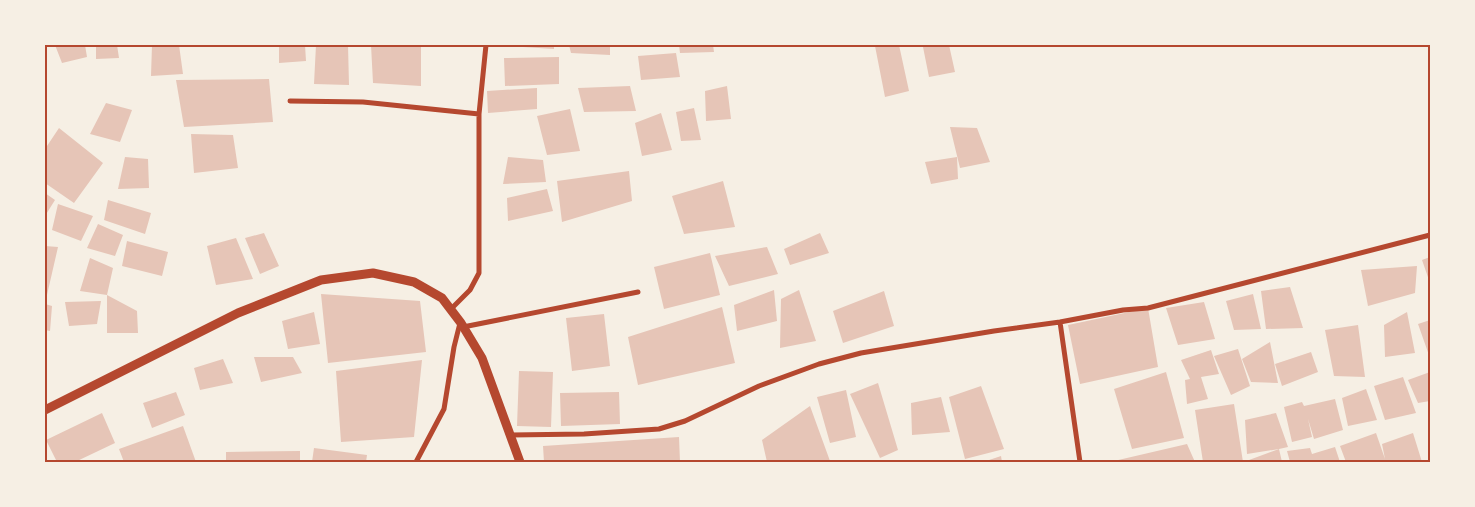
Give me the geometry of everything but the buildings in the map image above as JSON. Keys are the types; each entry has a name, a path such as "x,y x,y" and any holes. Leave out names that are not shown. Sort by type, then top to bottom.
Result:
{"street":[{"path":"451,309 470,290 479,273 479,114 486,45"},
{"path":"290,101 363,102 479,114"},
{"path":"511,435 584,434 659,429 685,421 758,386 819,364 862,353 985,332 1060,322 1123,310 1148,308 1430,234"},
{"path":"45,410 238,313 321,280 373,274 414,282 442,298 451,309 482,358 520,462"},
{"path":"462,325 638,292"},
{"path":"1060,322 1080,462"},
{"path":"416,462 444,409 454,348 462,325"}]}
